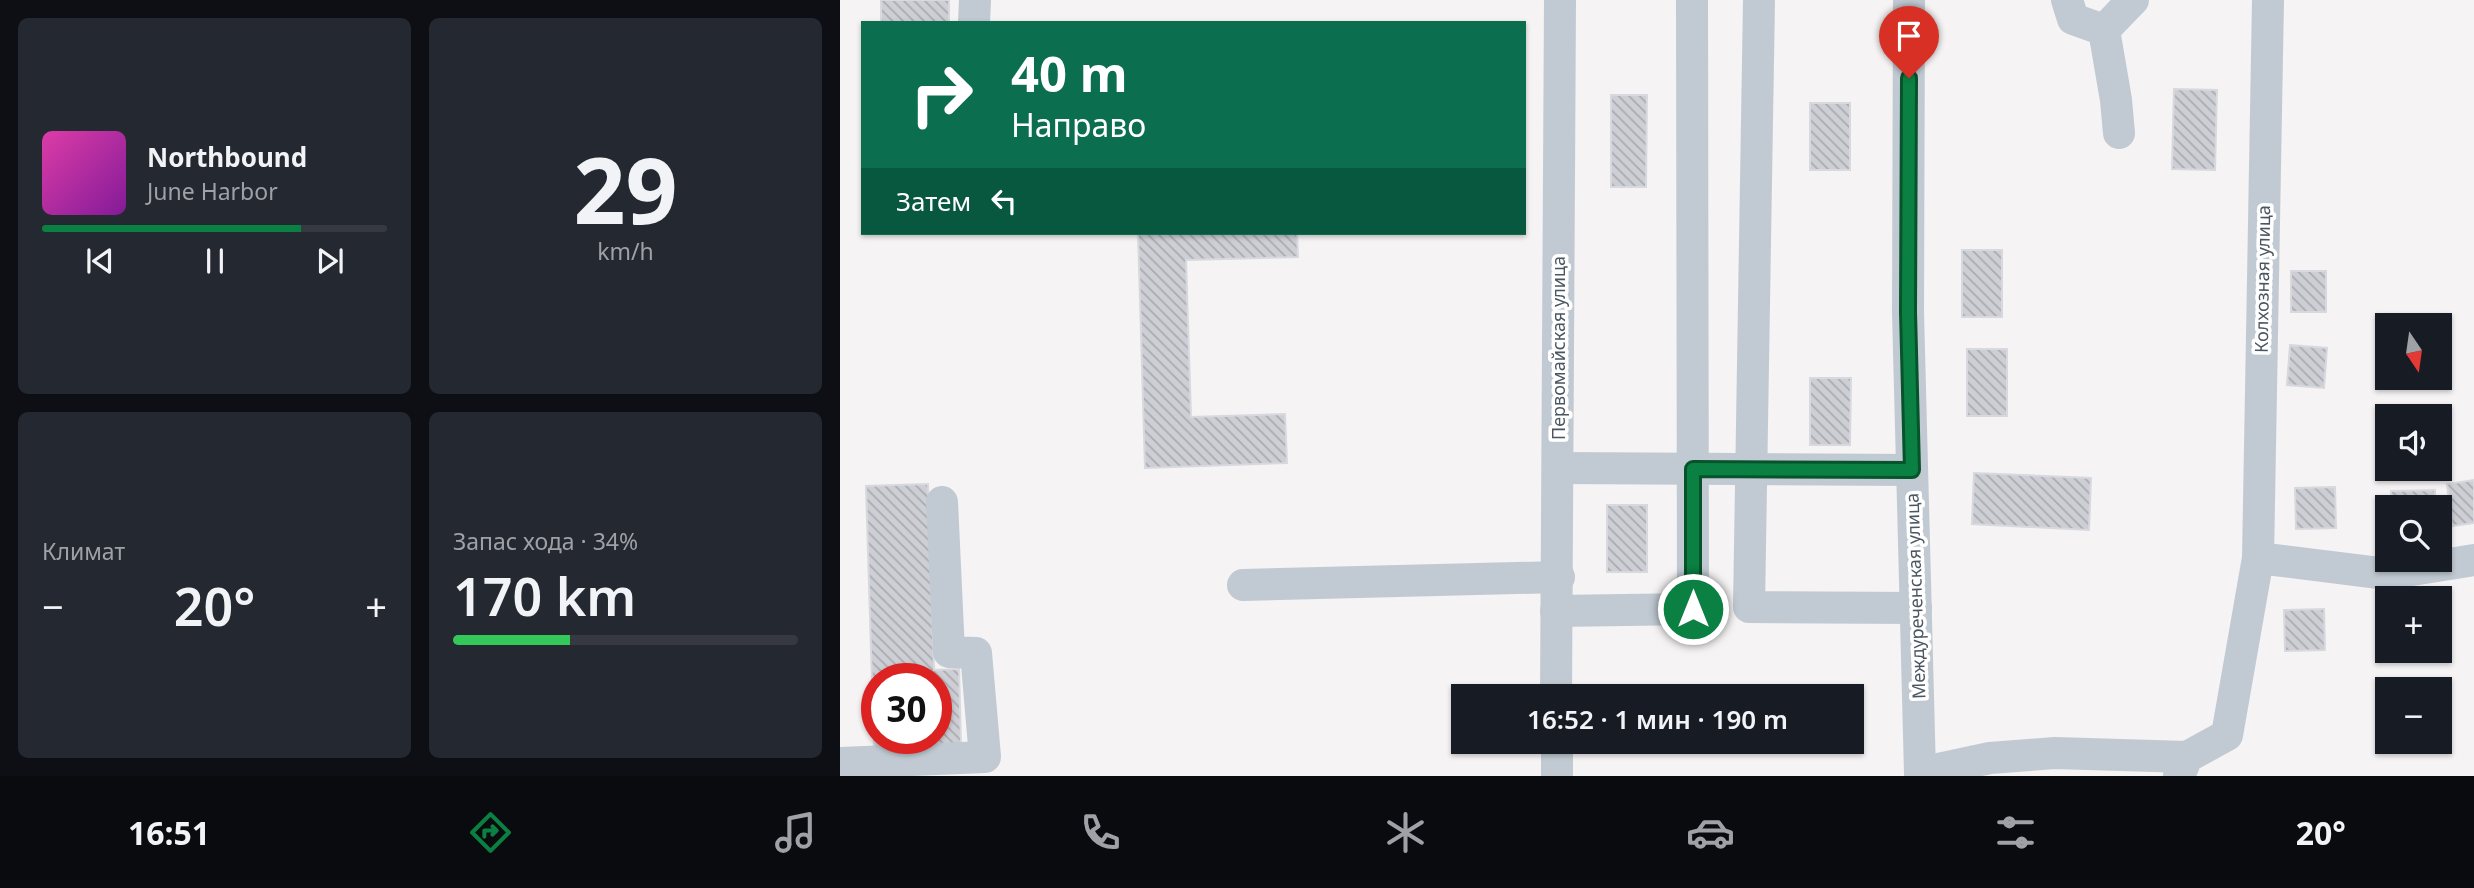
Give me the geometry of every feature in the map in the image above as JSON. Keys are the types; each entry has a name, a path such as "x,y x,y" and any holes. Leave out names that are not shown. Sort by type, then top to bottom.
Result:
{"street":[{"path":"974,21 975,0"},
{"name":"Первомайская улица","path":"1556,684 1559,577 1560,0"},
{"path":"1556,611 1693,609 1692,0"},
{"path":"1759,0 1749,607 1916,608"},
{"name":"Междуреченская улица","path":"1909,0 1908,312 1920,774"},
{"path":"2067,0 2073,19 2104,30"},
{"path":"2104,30 2133,0"},
{"name":"Колхозная улица","path":"2183,766 2227,735 2258,558 2268,0"},
{"path":"2104,30 2119,133"},
{"path":"1559,468 1912,470"},
{"path":"840,763 985,757 976,653 949,652 942,502"},
{"path":"2258,558 2387,574 2474,560"},
{"path":"1243,586 1559,577"},
{"path":"1920,774 1990,758 2054,753 2183,766"},
{"path":"1557,754 1557,776"}],"building":[{"path":"881,0 949,0 949,21 881,21"},
{"path":"2174,89 2217,90 2215,170 2172,169"},
{"path":"1611,95 1647,95 1646,187 1611,187"},
{"path":"1810,103 1850,103 1850,170 1810,170"},
{"path":"1138,235 1297,235 1298,257 1186,260 1191,417 1285,414 1287,463 1145,468"},
{"path":"1962,250 2002,250 2002,317 1962,317"},
{"path":"2291,271 2326,271 2326,312 2291,312"},
{"path":"2290,345 2327,348 2324,388 2287,385"},
{"path":"1967,349 2007,349 2007,416 1967,416"},
{"path":"1810,378 1851,378 1850,445 1810,445"},
{"path":"1974,473 2091,478 2089,530 1972,524"},
{"path":"2474,480 2474,523 2452,526 2452,495 2448,495 2447,484"},
{"path":"928,484 934,663 871,663 866,486"},
{"path":"2335,487 2336,528 2296,529 2295,488"},
{"path":"2435,490 2435,495 2391,495 2391,491"},
{"path":"1607,505 1647,505 1647,572 1607,572"},
{"path":"2324,609 2325,650 2285,651 2284,610"},
{"path":"952,669 959,669 961,745 952,745"}],"route":[{"path":"1693,609 1693,469 1912,470 1908,312 1909,78"}]}
